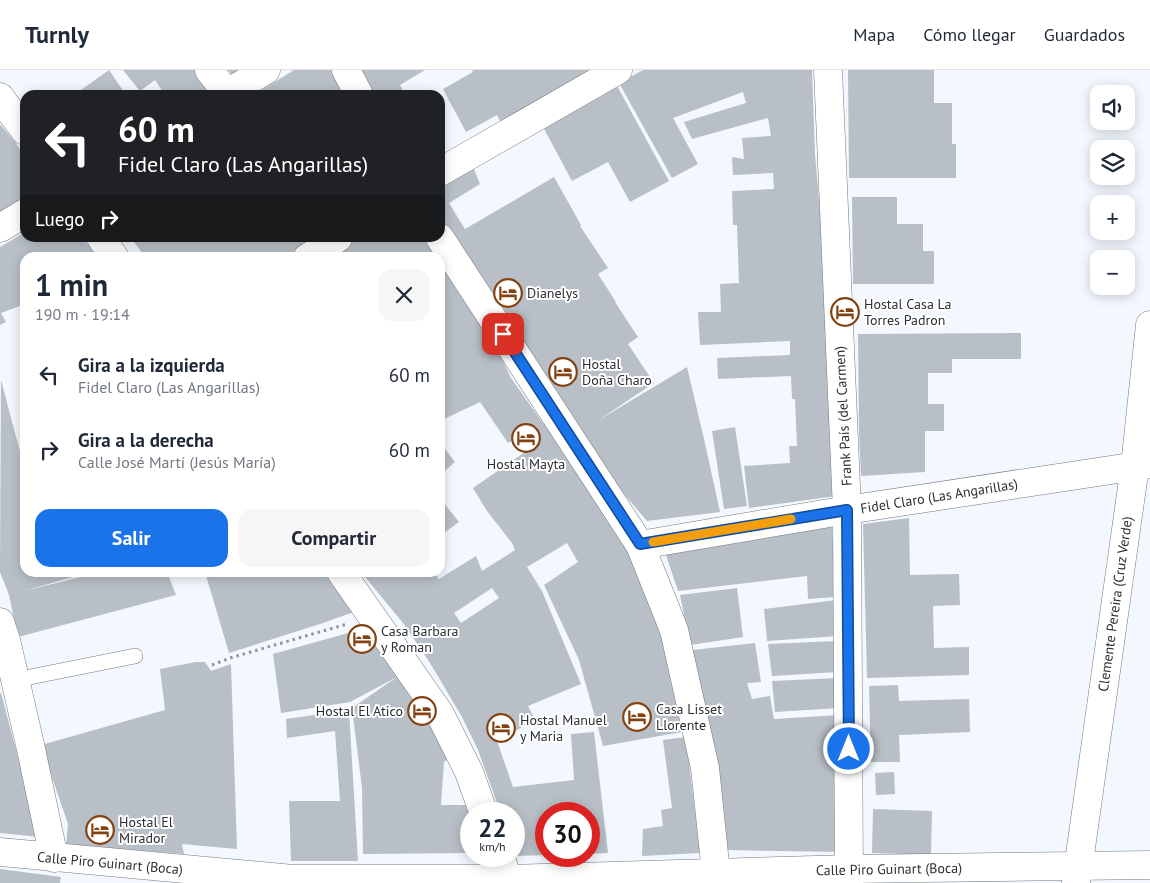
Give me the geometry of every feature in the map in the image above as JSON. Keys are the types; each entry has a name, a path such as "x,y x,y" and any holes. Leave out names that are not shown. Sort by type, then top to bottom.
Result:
{"street":[{"path":"209,70 222,90"},
{"path":"232,90 266,70"},
{"path":"346,70 356,90"},
{"path":"445,169 618,70"},
{"name":"Frank País (del Carmen)","path":"828,70 847,510 849,876"},
{"path":"0,97 20,125"},
{"path":"0,228 20,216"},
{"path":"316,252 332,242"},
{"path":"443,242 640,544 674,630 705,768 716,873"},
{"name":"Clemente Pereira (Cruz Verde)","path":"1078,874 1142,465 1150,325"},
{"name":"Fidel Claro (Las Angarillas)","path":"640,544 1142,465"},
{"path":"344,577 440,714 469,772 480,802"},
{"path":"0,622 6,640 31,748 54,858"},
{"name":"Calle Piro Guinart (Boca)","path":"0,852 293,881 505,873 716,873 849,876 1078,874 1150,865"}],"lane":[{"path":"15,680 134,656"}],"path":[{"path":"212,665 230,658 326,631 371,615"}],"building":[{"path":"109,70 123,90 81,90"},
{"path":"123,70 195,70 209,90 162,90 155,80 139,90"},
{"path":"228,70 240,70 232,75"},
{"path":"294,70 331,70 341,90 262,90"},
{"path":"360,70 425,70 400,85 402,90 371,90"},
{"path":"472,70 600,70 503,127 497,115 466,132 443,89 473,72"},
{"path":"643,70 812,70 815,154 821,222 836,496 749,508 744,466 790,463 789,446 797,446 795,399 792,399 791,376 718,379 717,358 790,355 790,341 700,345 698,312 721,312 720,284 739,283 737,225 733,225 732,191 774,189 773,173 733,175 732,157 744,159 742,138 771,136 768,118 692,139 684,122 746,103 743,92 673,118 698,164 672,178 619,83"},
{"path":"848,70 934,70 934,103 952,103 952,144 956,144 956,178 849,178"},
{"path":"616,84 669,181 630,202 608,162 572,181 542,125"},
{"path":"0,124 20,149 20,202 0,215"},
{"path":"474,169 480,184 449,203 465,229 554,177 580,226 608,268 598,274 638,337 628,344 654,383 597,421 687,367 720,512 647,521 618,487 445,228 445,184"},
{"path":"852,197 897,197 897,224 923,224 923,251 934,251 934,284 853,284"},
{"path":"20,235 20,242 86,242 94,252 20,252 20,306 1,313 6,322 0,325 0,247"},
{"path":"134,242 308,242 293,252 142,252"},
{"path":"353,242 430,242 436,252 339,252"},
{"path":"445,266 492,338 511,378 542,422 567,452 621,535 645,587 662,640 682,732 603,746 579,660 544,585 578,562 567,543 527,567 542,591 581,684 528,706 535,720 497,741 513,787 574,780 571,734 594,732 608,853 600,853 600,802 535,802 535,855 525,856 525,802 497,802 478,750 462,717 430,663 403,623 365,577 438,577 439,579 476,556 482,571 515,550 473,488 525,452 519,437 508,443 480,402 445,419","holes":["492,588 499,598 461,623 454,613"]},
{"path":"1021,333 1021,359 952,359 952,373 928,373 928,404 944,404 944,431 925,431 925,472 861,476 858,334"},
{"path":"1,380 20,452 20,577 73,577 24,591 81,577 169,577 176,595 18,637 9,595 0,572"},
{"path":"735,427 747,506 724,509 712,431"},
{"path":"445,449 455,462 445,471"},
{"path":"445,504 459,522 445,532"},
{"path":"909,518 910,575 959,574 960,605 933,606 934,648 969,647 969,675 867,678 863,524"},
{"path":"832,527 836,597 808,599 807,576 678,591 663,546"},
{"path":"206,577 331,577 354,612 323,623 229,653"},
{"path":"737,588 743,637 690,645 680,595"},
{"path":"837,600 838,636 767,641 764,609"},
{"path":"366,628 450,758 444,762 441,805 460,805 460,853 363,854 362,788 352,708 397,677 350,702 281,713 273,654"},
{"path":"837,641 837,672 772,676 768,644"},
{"path":"755,643 761,682 747,683 752,699 770,696 774,719 839,715 841,852 726,850 693,650"},
{"path":"205,662 211,671 231,664 237,849 182,844 184,854 66,845 68,824 41,745 165,710 160,669"},
{"path":"838,678 839,708 775,712 772,681"},
{"path":"898,685 899,701 969,699 970,732 899,735 900,762 871,762 869,686"},
{"path":"1,693 39,837 0,833"},
{"path":"349,710 358,861 291,861 289,801 340,801 335,731 287,738 286,719"},
{"path":"686,737 700,853 642,856 643,829 663,826 661,810 672,808 663,740"},
{"path":"894,772 895,794 876,795 875,773"},
{"path":"873,809 932,811 931,855 872,853"},
{"path":"0,869 61,877 60,883 0,883"}],"slow traffic":[{"path":"653,542 791,519"}],"place":[{"name":"Dianelys","path":"508,293"},
{"name":"Hostal Casa La Torres Padron","path":"845,312"},
{"name":"Hostal Doña Charo","path":"563,372"},
{"name":"Hostal Mayta","path":"526,438"},
{"name":"Casa Barbara y Roman","path":"362,639"},
{"name":"Hostal El Atico","path":"422,711"},
{"name":"Casa Lisset Llorente","path":"637,717"},
{"name":"Hostal Manuel y Maria","path":"501,728"},
{"name":"Hostal El Mirador","path":"100,830"}],"route":[{"path":"503,334 640,544 847,510 849,749"}]}
